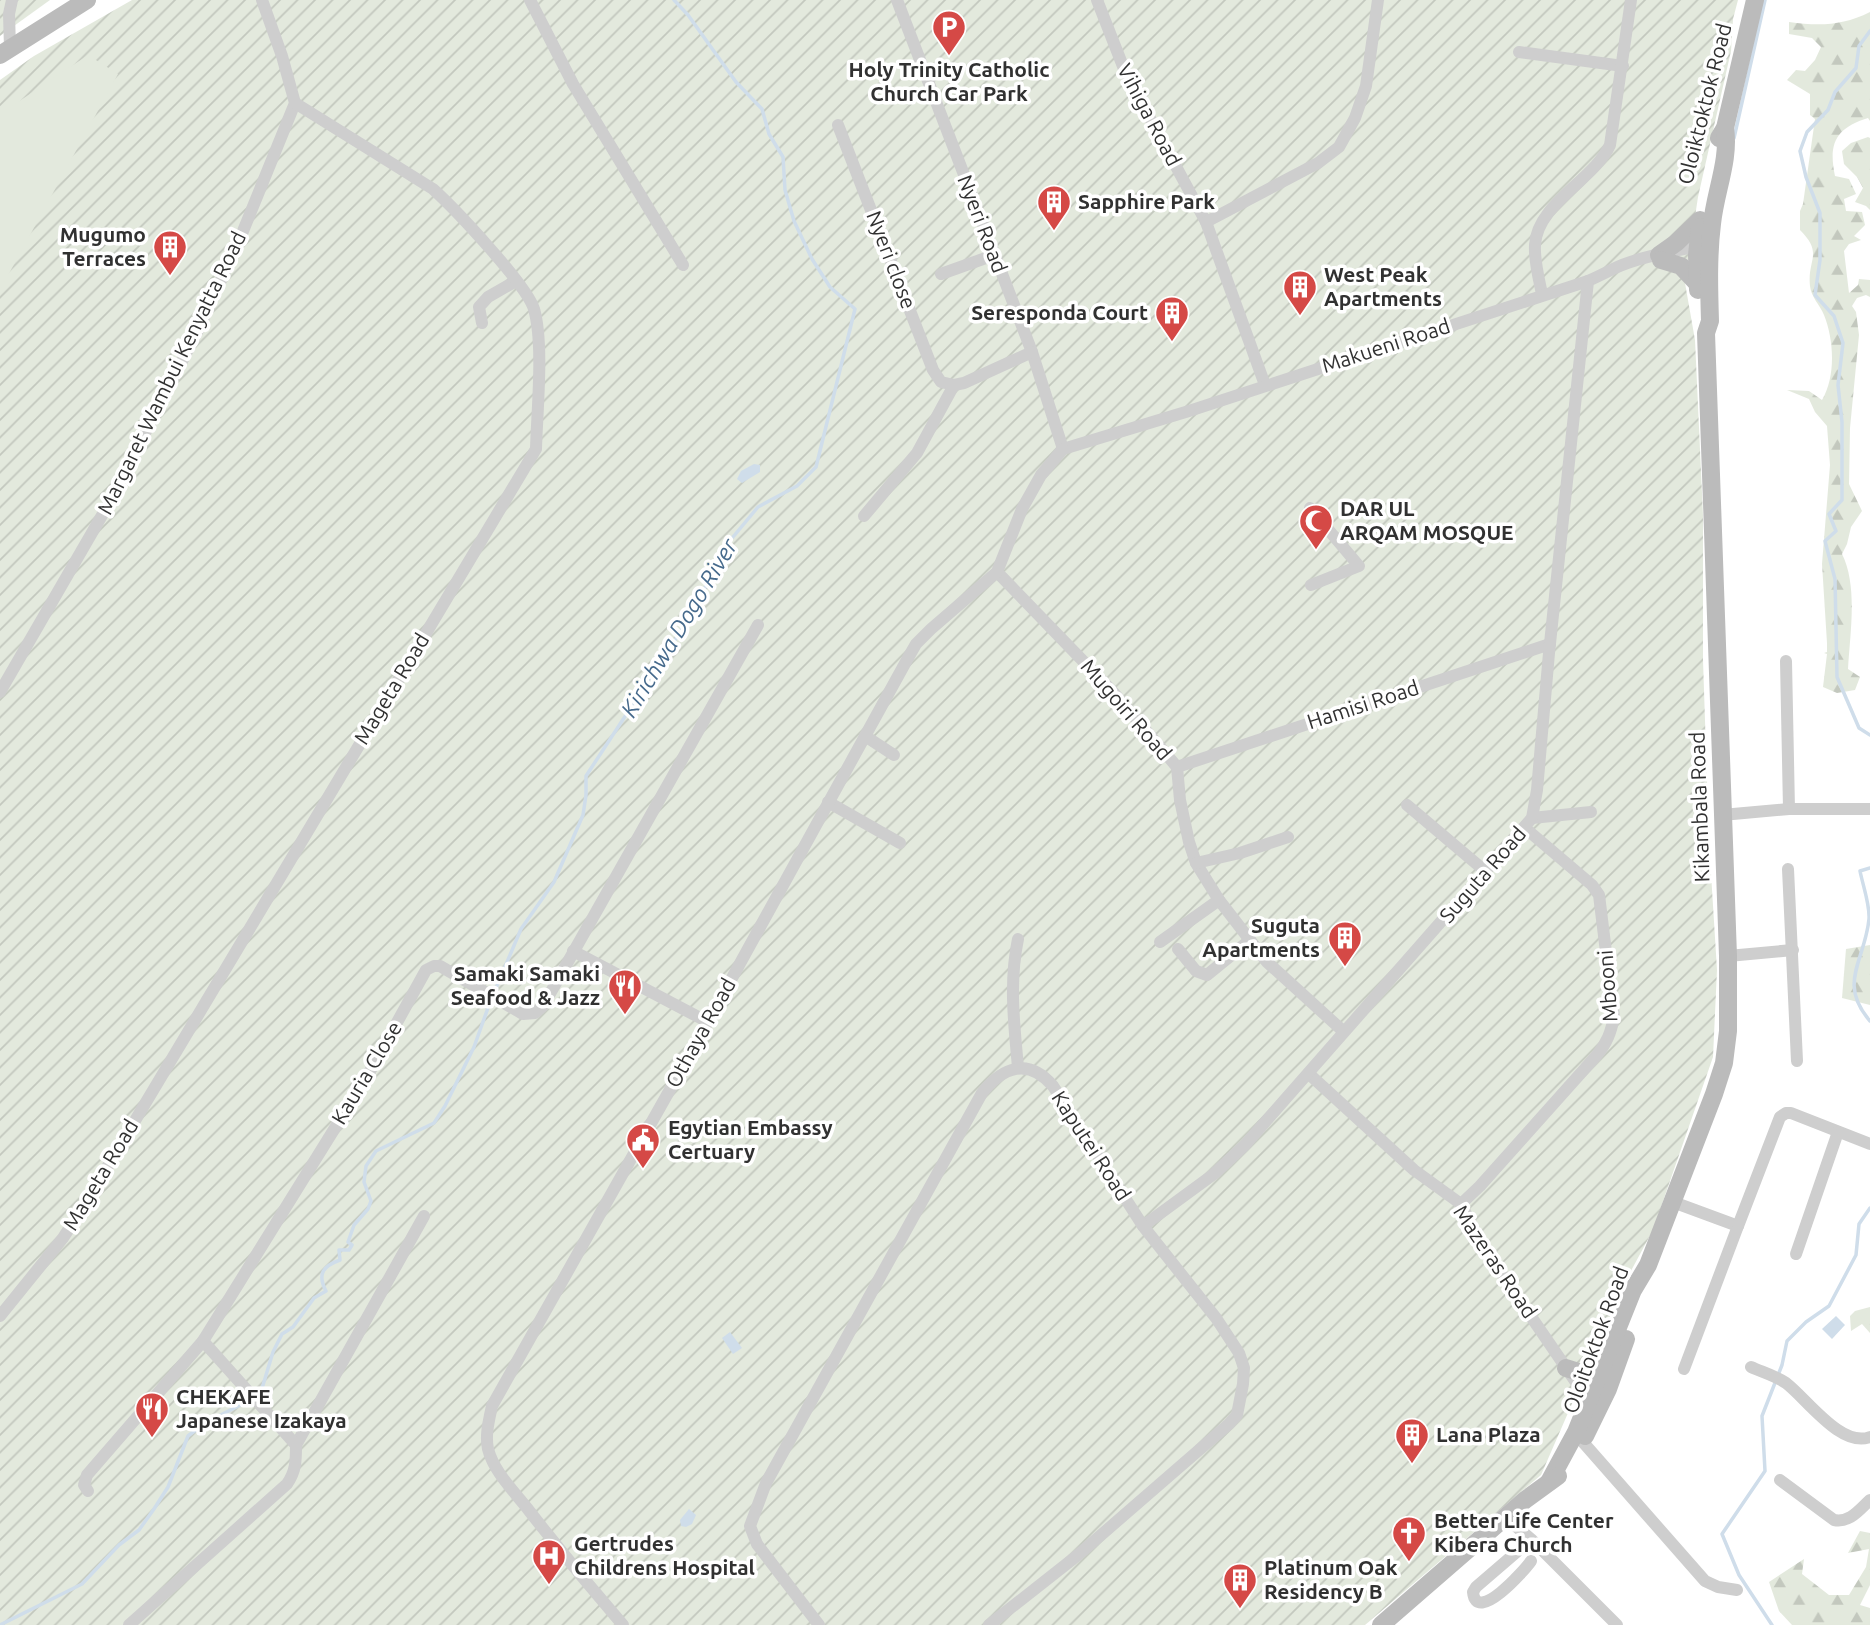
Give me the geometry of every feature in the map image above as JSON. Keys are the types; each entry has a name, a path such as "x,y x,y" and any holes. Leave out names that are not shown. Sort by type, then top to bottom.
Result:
{"main road":[{"path":"5,51 87,0"},
{"name":"Oloiktoktok Road","path":"1703,250 1700,220 1716,144 1725,128 1755,0"},
{"path":"1706,333 1699,323 1698,283 1727,145 1725,128"},
{"path":"1698,283 1681,266 1660,258 1700,220"},
{"path":"1703,250 1710,321 1706,333"},
{"name":"Kikambala Road","path":"1648,1265 1714,1094 1724,1063 1728,1031 1728,956 1706,333"},
{"name":"Oloitoktok Road","path":"1549,1482 1596,1388 1633,1290 1648,1265"},
{"path":"1566,1368 1585,1374 1596,1388"},
{"name":"Oloitoktok Road","path":"1381,1625 1562,1473 1582,1441 1596,1388"}],"street":[{"path":"5,51 12,0"},
{"path":"262,0 295,103"},
{"path":"530,0 573,84 683,265"},
{"name":"Nyeri Road","path":"897,0 1032,352 1063,449"},
{"name":"Vihiga Road","path":"1097,0 1126,74 1206,222 1265,385"},
{"path":"1206,222 1318,163 1339,147 1355,118 1366,86 1378,0"},
{"path":"1542,295 1536,237 1548,214 1606,154 1610,145 1631,0"},
{"path":"1519,52 1623,66"},
{"name":"Mageta Road","path":"0,1316 63,1238 90,1196 536,449 538,330 530,299 451,206 433,189 295,103"},
{"name":"Margaret Wambui Kenyatta Road","path":"0,692 108,505 199,328 239,241 295,103"},
{"name":"Nyeri close","path":"838,125 933,370 942,382 954,385"},
{"name":"Makueni Road","path":"1063,449 1189,411 1606,274 1614,275 1660,258 1703,250"},
{"path":"941,274 994,255"},
{"path":"482,323 479,307 484,300 516,281"},
{"name":"Suguta Road","path":"1143,1226 1222,1167 1245,1146 1343,1031 1529,823 1537,790 1588,281"},
{"path":"864,516 917,453 954,385 1032,352"},
{"name":"Othaya Road","path":"623,1625 571,1565 496,1468 488,1449 488,1423 492,1406 916,644 997,572 1022,509 1041,475 1063,449"},
{"path":"1310,508 1359,566 1311,585"},
{"name":"Mugoiri Road","path":"997,572 1113,692 1177,767 1182,815 1196,863 1219,900 1267,962 1343,1031"},
{"name":"Kauria Close","path":"88,1491 84,1485 87,1475 203,1341 369,1073 426,970 440,966 523,1014 530,1014 543,1006 758,625"},
{"name":"Hamisi Road","path":"1177,767 1550,644"},
{"path":"1786,661 1789,809"},
{"path":"864,736 894,755"},
{"path":"828,802 901,843"},
{"path":"1407,805 1485,872"},
{"path":"1722,816 1789,809 1870,809"},
{"path":"1529,823 1591,812"},
{"name":"Mbooni","path":"1461,1204 1597,1055 1607,1041 1614,1017 1599,895 1529,823"},
{"path":"1196,863 1240,853 1288,837"},
{"path":"1788,869 1797,1061"},
{"path":"1160,942 1219,900"},
{"path":"819,1625 757,1545 750,1527 766,1483 982,1093 1003,1073 1018,1067 1012,999 1018,939"},
{"path":"1178,949 1196,971 1207,975 1250,940"},
{"path":"1728,956 1793,950"},
{"path":"573,951 708,1022"},
{"name":"Kaputei Road","path":"989,1625 1078,1555 1237,1416 1244,1368 1239,1353 1216,1318 1143,1226 1053,1086 1046,1078 1032,1070 1018,1067"},
{"name":"Mazeras Road","path":"1309,1074 1414,1170 1461,1204 1482,1245 1566,1368 1596,1388"},
{"path":"1684,1368 1780,1117 1791,1113 1870,1144"},
{"path":"1796,1254 1838,1132"},
{"path":"1673,1202 1738,1226"},
{"path":"129,1625 287,1484 297,1466 296,1445 424,1216"},
{"path":"203,1341 296,1445"},
{"path":"1757,1370 1784,1382 1841,1433 1857,1439 1870,1437"},
{"path":"1582,1441 1705,1581 1718,1587 1737,1590"},
{"path":"1780,1480 1834,1520 1853,1517 1870,1500"},
{"path":"1506,1518 1531,1539 1617,1625"},
{"path":"1519,1550 1476,1587 1473,1592 1475,1602 1480,1607 1486,1608 1494,1603 1517,1581 1531,1561"}],"green space":[{"path":"0,0 50,0 0,36"},
{"path":"132,0 1738,0 1733,19 1731,51 1698,197 1685,283 1695,340 1703,515 1703,660 1709,841 1717,970 1713,1057 1653,1230 1625,1282 1541,1475 1365,1625 0,1625 0,80 34,56"},
{"path":"1870,12 1870,121 1868,118 1857,122 1842,132 1837,138 1833,154 1835,176 1849,179 1856,194 1844,199 1846,211 1862,212 1865,225 1854,236 1861,240 1849,244 1844,251 1849,293 1858,285 1859,279 1870,280 1870,297 1866,295 1857,298 1852,306 1856,312 1859,335 1850,428 1849,484 1862,511 1851,527 1842,554 1850,580 1851,595 1848,669 1860,677 1855,690 1837,693 1823,687 1827,643 1822,564 1830,465 1827,426 1815,412 1809,399 1787,390 1809,391 1822,400 1830,380 1832,358 1827,325 1810,286 1813,251 1800,230 1800,211 1815,119 1810,115 1810,94 1787,80 1796,70 1805,71 1815,60 1821,47 1812,38 1789,34 1789,22 1830,24"},
{"path":"88,55 118,74 0,290 0,114"},
{"path":"1868,137 1870,210 1855,202 1863,188 1857,177 1844,164 1842,151 1851,143"},
{"path":"1870,945 1870,1005 1842,998 1846,949"},
{"path":"1870,1307 1870,1333 1862,1324 1851,1331 1850,1316 1855,1311"},
{"path":"1860,1531 1870,1533 1870,1585 1860,1605 1870,1608 1870,1625 1792,1625 1779,1611 1769,1582 1804,1559 1802,1574 1829,1595 1849,1595 1866,1567 1869,1549 1848,1553"}],"water":[{"path":"754,464 760,465 760,472 742,483 737,479 741,471"},
{"path":"1836,1316 1845,1325 1832,1339 1822,1329"},
{"path":"730,1332 742,1348 733,1354 722,1338"},
{"path":"689,1509 696,1515 692,1524 681,1526 680,1520"}],"waterway":[{"name":"Kirichwa Dogo River","path":"496,988 521,929 554,882 583,815 586,776 694,611 723,549 758,507 797,486 816,467 855,309 830,287 812,259 794,221 785,190 783,157 769,134 762,109 736,82 688,15 674,0"},
{"path":"1734,138 1765,0"},
{"path":"1870,31 1859,46 1856,68 1835,92 1828,110 1807,132 1800,151 1806,177 1820,213 1820,260 1815,295 1834,316 1843,343 1838,385 1842,422 1842,500 1829,514 1836,531 1825,541 1835,579 1837,677 1859,728 1870,735"},
{"path":"1870,868 1860,871 1869,919 1854,983 1860,1007 1870,1021"},
{"name":"Kirichwa Dogo River","path":"0,1625 82,1584 119,1545 139,1530 168,1487 188,1436 205,1423 260,1395 273,1352 282,1334 293,1327 314,1298 326,1291 322,1280 323,1271 340,1260 339,1250 349,1250 352,1245 348,1242 354,1225 368,1209 371,1201 364,1182 366,1166 376,1151 434,1123 474,1047 489,1005"},
{"path":"1772,1625 1739,1575 1722,1534 1765,1471 1762,1416 1782,1365 1787,1341 1806,1322 1829,1306 1856,1255 1859,1224 1870,1208"}],"place":[{"name":"Holy Trinity Catholic Church Car Park","path":"949,57"},
{"name":"Sapphire Park","path":"1054,232"},
{"name":"Mugumo Terraces","path":"170,277"},
{"name":"West Peak Apartments","path":"1300,317"},
{"name":"Seresponda Court","path":"1172,343"},
{"name":"DAR UL ARQAM MOSQUE","path":"1316,551"},
{"name":"Suguta Apartments","path":"1345,968"},
{"name":"Samaki Samaki Seafood & Jazz","path":"625,1016"},
{"name":"Egytian Embassy Certuary","path":"643,1170"},
{"name":"CHEKAFE Japanese Izakaya","path":"152,1439"},
{"name":"Lana Plaza","path":"1412,1465"},
{"name":"Better Life Center Kibera Church","path":"1409,1563"},
{"name":"Gertrudes Childrens Hospital","path":"549,1586"},
{"name":"Platinum Oak Residency B","path":"1240,1610"}]}
